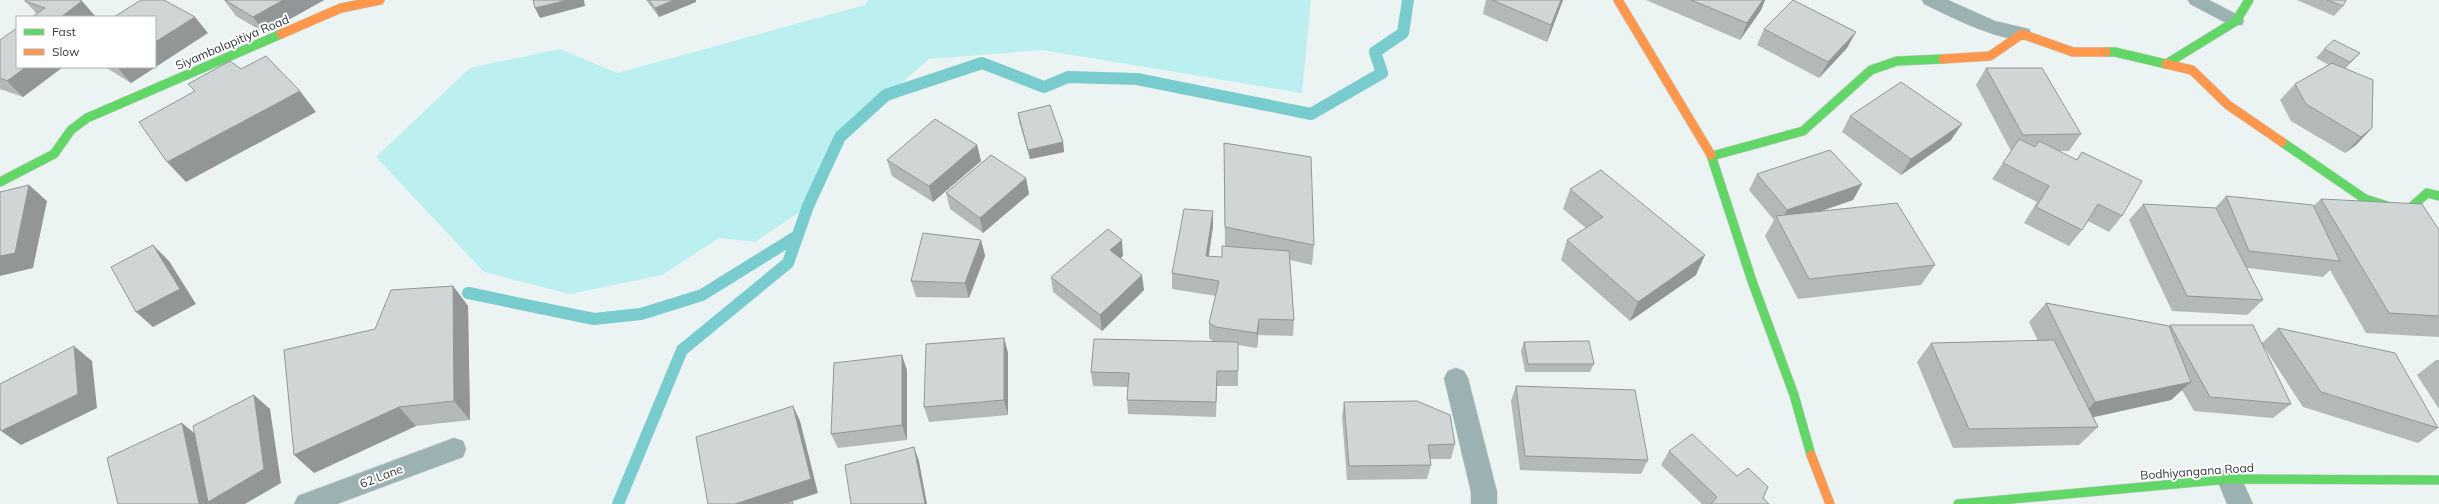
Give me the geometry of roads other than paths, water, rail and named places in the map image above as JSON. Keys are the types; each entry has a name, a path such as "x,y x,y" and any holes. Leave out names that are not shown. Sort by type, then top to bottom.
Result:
{"street":[{"name":"Siyambalapitiya Road","path":"0,182 54,154 70,130 87,118 341,8 380,0"},
{"path":"1618,0 1712,156 1752,281 1794,395 1805,439 1830,504"},
{"path":"1931,0 1990,26 2022,34 2073,52 2115,52 2192,70 2228,105 2365,199 2406,212 2427,193 2439,196"},
{"path":"2166,64 2236,21 2249,0"},
{"path":"1712,156 1803,132 1871,70 1897,61 1990,56 2022,34"},
{"path":"1456,378 1484,492 1484,504"},
{"name":"62 Lane","path":"307,504 454,449"},
{"path":"2229,479 2240,504"},
{"name":"Bodhiyangana Road","path":"1958,504 2229,479 2439,480"}],"lane":[{"path":"2196,0 2236,21"}],"waterway":[{"path":"618,504 682,350 788,263 808,206 840,137 886,95 982,63 1044,87 1068,77 1137,79 1311,114 1382,73 1375,52 1403,33 1408,0"},
{"path":"468,293 594,319 641,314 702,295 797,236"}]}
